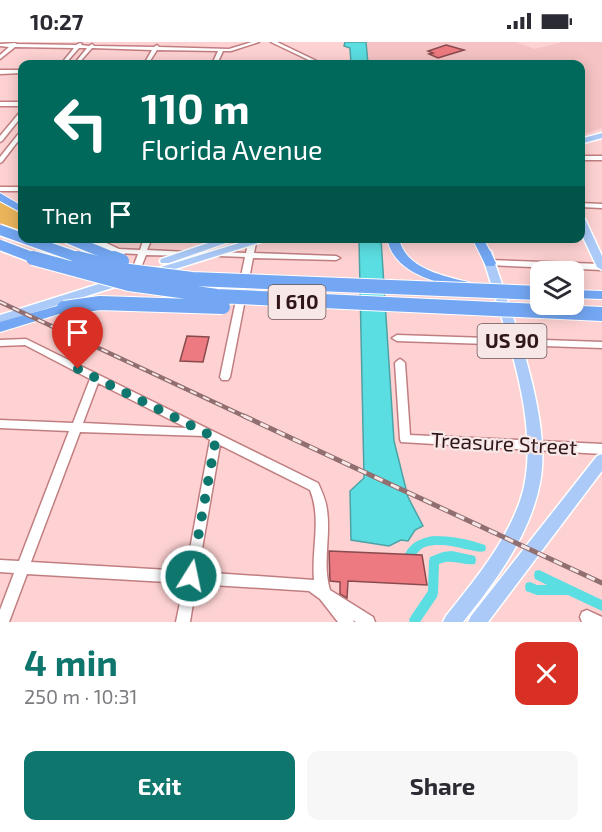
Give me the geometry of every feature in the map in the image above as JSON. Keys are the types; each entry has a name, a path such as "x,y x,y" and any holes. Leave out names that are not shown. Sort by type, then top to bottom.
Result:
{"highway":[{"path":"1,192 18,207"},
{"name":"I 610","path":"0,230 18,237"},
{"name":"I 610","path":"32,243 92,262 129,270 209,281 530,293"},
{"path":"78,243 109,257 209,281"},
{"path":"394,243 396,252 410,264 435,276 489,292"},
{"path":"480,243 490,263"},
{"name":"I 610","path":"0,245 70,271 159,291 258,300 602,314"},
{"path":"584,294 602,295"},
{"path":"0,327 64,308 100,303 318,310 424,311 436,307"}],"main road":[{"path":"585,133 602,128"},
{"path":"585,140 602,135"},
{"path":"585,230 602,267"},
{"path":"0,311 220,243"},
{"name":"US 90","path":"452,622 513,535 531,491 536,445 532,416 484,243"},
{"path":"0,319 252,246"},
{"path":"477,622 602,460"}],"street":[{"path":"148,60 159,42"},
{"path":"0,45 92,44 230,50 257,42"},
{"path":"273,42 311,60"},
{"path":"0,58 15,44"},
{"path":"66,60 80,44"},
{"path":"79,60 92,44"},
{"path":"217,60 221,50"},
{"path":"0,72 18,72"},
{"path":"0,104 18,104"},
{"path":"0,141 18,118"},
{"path":"0,141 18,142"},
{"path":"0,161 18,143"},
{"path":"585,158 602,158"},
{"path":"1,192 18,190"},
{"path":"585,205 602,206"},
{"path":"98,243 113,250 188,254"},
{"path":"136,270 146,243"},
{"path":"225,377 252,246 336,258"},
{"path":"490,263 602,267"},
{"path":"397,338 602,345"},
{"path":"0,343 26,342 314,487 322,513 319,566 324,594 347,622"},
{"name":"Treasure Street","path":"400,363 405,439 602,449"},
{"path":"2,622 95,378"},
{"path":"0,424 212,436"},
{"path":"183,622 212,436"},
{"path":"0,566 311,585 368,622"}],"shaded area":[{"path":"366,42 516,42 535,49 562,42 602,42 602,128 585,134 585,60 368,60"},
{"path":"0,200 18,211 18,230 0,223"}],"water":[{"path":"345,42 366,42 368,60 351,60 350,48 344,46"},
{"path":"359,243 381,243 394,441 408,497 423,526 415,530 408,541 401,540 389,546 351,540 350,491 364,478"}],"building":[{"path":"446,45 464,50 438,58 429,54 433,53 428,51"},
{"path":"187,336 209,337 203,362 180,361"},
{"path":"329,551 422,555 427,585 348,581 347,598 340,594 340,582 330,581"}],"waterway":[{"path":"410,554 420,544 442,540 481,548"},
{"path":"415,620 433,593 434,561 447,556 471,560"},
{"path":"539,575 602,606"},
{"path":"530,587 537,590 567,590"}],"railway":[{"path":"0,302 248,418"},
{"path":"244,416 602,583"}],"route":[{"path":"78,369 216,438 191,576"}]}
